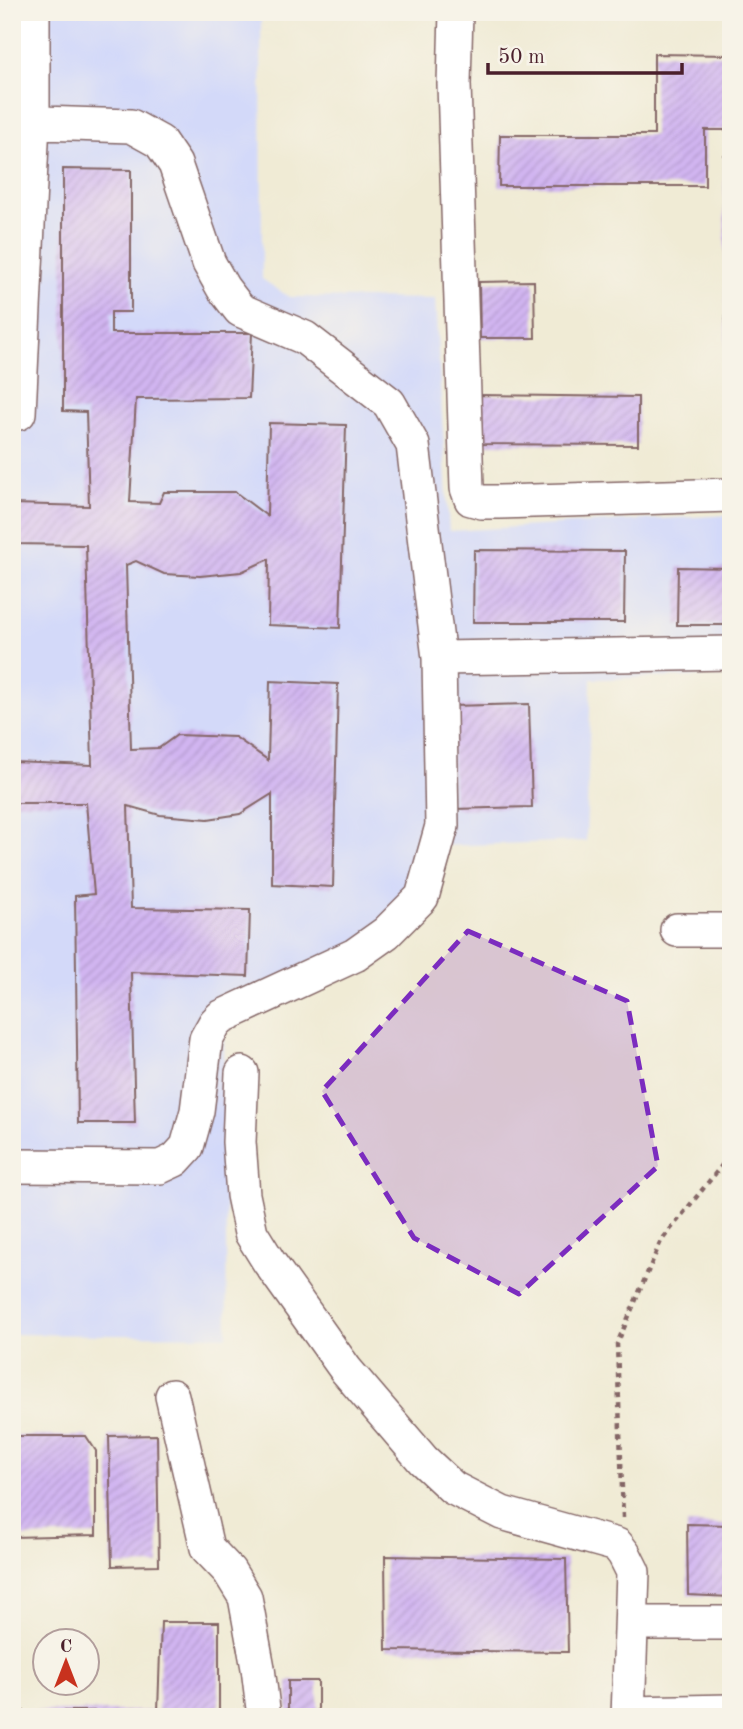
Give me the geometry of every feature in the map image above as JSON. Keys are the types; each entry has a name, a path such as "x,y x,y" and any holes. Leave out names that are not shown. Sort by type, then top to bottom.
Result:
{"lane":[{"path":"456,12 454,84 467,488 471,499 499,502 731,495"},
{"path":"19,413 19,291 26,27"},
{"path":"12,1166 160,1167 175,1160 187,1147 191,1136 206,1040 215,1023 221,1017 355,955 386,933 422,897 442,826 439,658 413,445 389,404 305,338 240,310 209,263 175,164 160,142 131,125 23,122"},
{"path":"439,658 731,653"},
{"path":"677,930 731,930"},
{"path":"242,1073 239,1142 243,1195 251,1233 345,1370 423,1460 453,1489 502,1513 617,1545 633,1573 628,1715 731,1711"},
{"path":"172,1396 207,1548 229,1571 245,1597 264,1717"},
{"path":"632,1623 731,1623"}],"path":[{"path":"624,1554 617,1344 661,1241 731,1154"}],"highlighted area":[{"path":"468,931 627,1001 658,1166 519,1294 414,1238 322,1091"}],"shaded area":[{"path":"12,12 261,12 262,279 289,297 435,299 449,531 731,515 731,676 591,679 586,841 435,846 423,902 224,1028 227,1336 12,1334"}],"building":[{"path":"654,54 731,55 731,130 705,130 705,186 499,186 500,135 654,135"},
{"path":"724,155 731,155 731,355 726,355"},
{"path":"63,169 131,170 131,312 111,312 111,333 252,333 249,398 136,399 130,502 159,503 164,492 235,492 267,516 269,423 346,425 340,628 268,625 269,559 241,572 200,576 164,574 136,561 126,565 131,749 159,748 177,735 235,737 268,760 270,681 338,684 333,887 272,884 272,794 240,814 208,819 160,815 128,806 131,908 250,910 248,976 131,972 135,1123 78,1123 75,896 94,894 86,803 12,803 12,762 92,765 86,545 12,544 12,504 89,506 86,412 63,411"},
{"path":"534,281 535,338 480,338 479,282"},
{"path":"478,395 638,397 638,445 477,444"},
{"path":"474,550 625,551 624,622 473,622"},
{"path":"678,567 731,568 731,625 677,625"},
{"path":"529,704 532,807 454,809 451,706"},
{"path":"157,1435 159,1565 112,1566 109,1436"},
{"path":"12,1436 86,1436 96,1451 96,1535 12,1537"},
{"path":"687,1524 731,1525 731,1597 688,1595"},
{"path":"385,1556 566,1559 568,1652 386,1650"},
{"path":"161,1622 219,1622 219,1717 12,1717 12,1711 158,1711"},
{"path":"288,1681 318,1681 318,1717 288,1717"}]}
